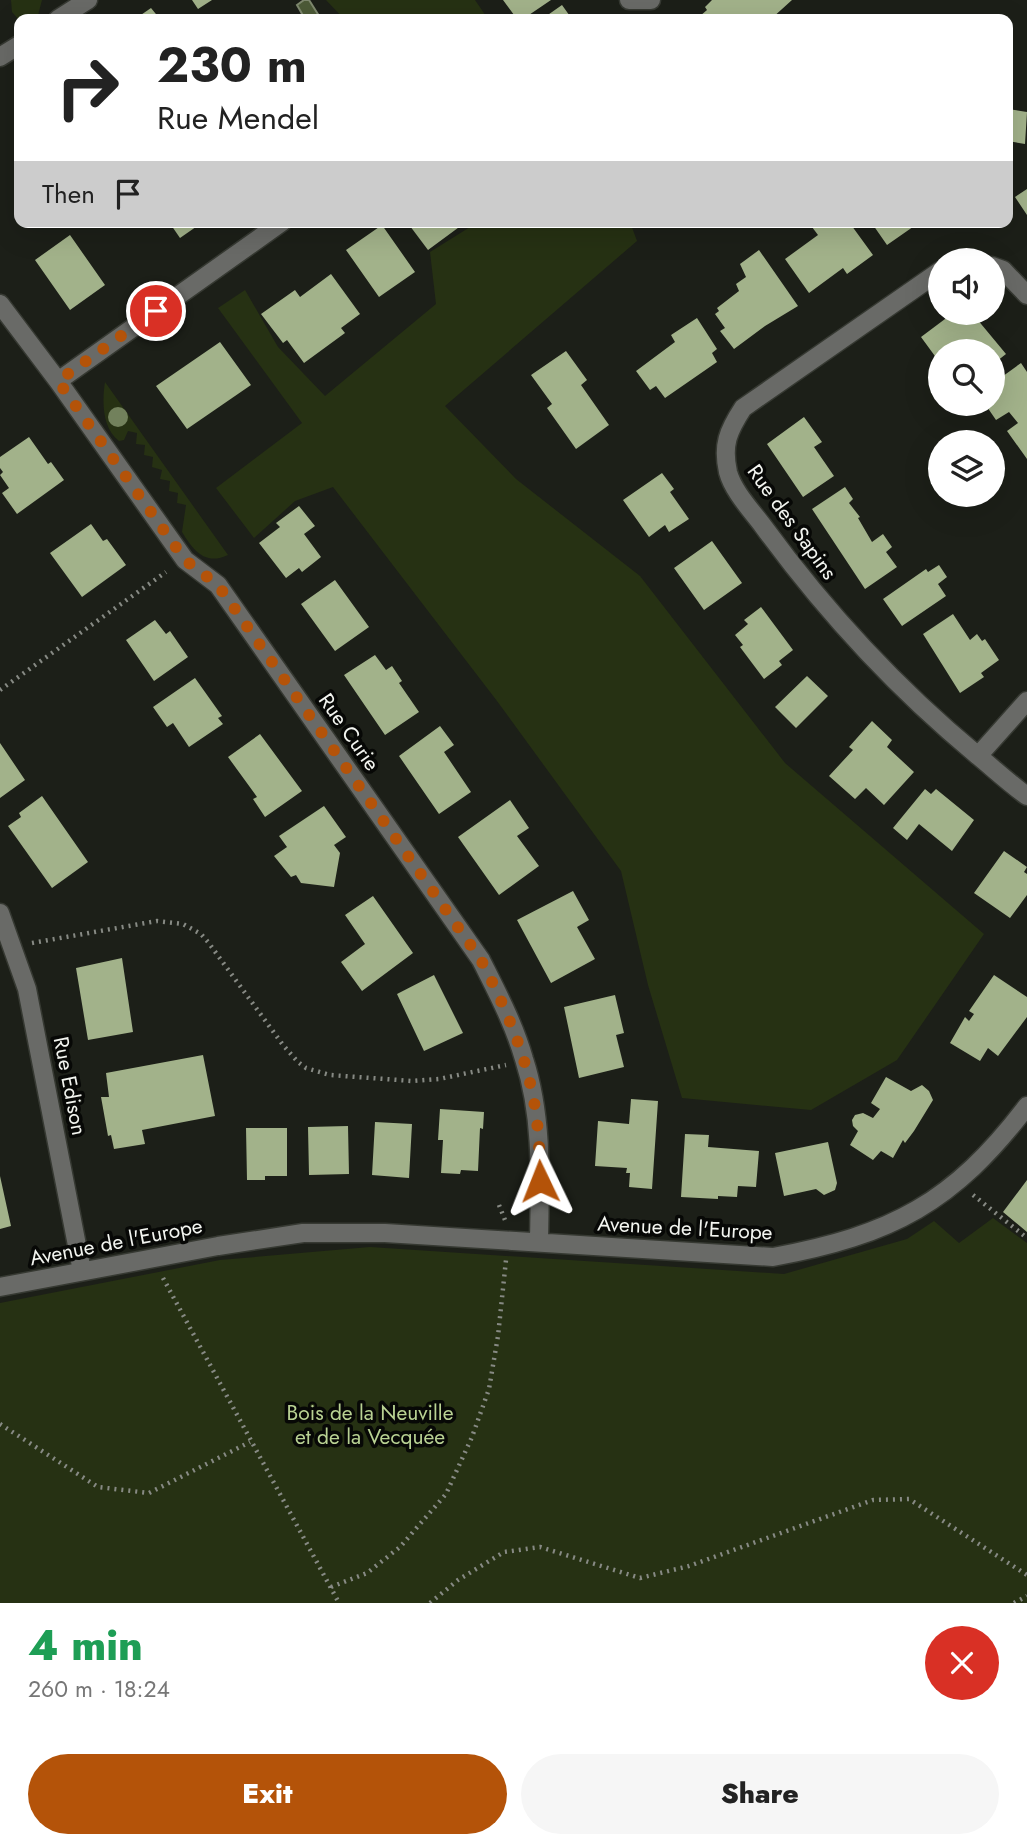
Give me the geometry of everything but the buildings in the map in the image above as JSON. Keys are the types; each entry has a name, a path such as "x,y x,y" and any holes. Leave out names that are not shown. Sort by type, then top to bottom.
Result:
{"street":[{"path":"66,14 88,0"},
{"path":"629,0 651,0"},
{"path":"58,381 274,228"},
{"path":"1005,272 1027,295"},
{"name":"Rue des Sapins","path":"928,279 743,408 729,429 725,451 729,476 810,588 839,622 909,695 1027,796"},
{"name":"Rue Curie","path":"0,304 185,560 218,585 481,960 513,1025 530,1079 538,1131 539,1241"},
{"path":"978,756 1027,701"},
{"name":"Rue Edison","path":"0,913 27,989 82,1271"},
{"name":"Avenue de l'Europe","path":"0,1287 303,1233 385,1233 508,1239 774,1257 863,1236 909,1216 958,1182 999,1142 1027,1106"}],"path":[{"path":"0,690 166,572"},
{"path":"32,943 157,920 183,924 201,934 208,942 284,1045 306,1068 330,1075 412,1081 439,1079 507,1064"},
{"path":"958,1182 1027,1238"},
{"path":"331,1587 367,1573 400,1547 446,1494 472,1437 489,1389 498,1336 508,1239"},
{"path":"152,1258 340,1603"},
{"path":"0,1424 98,1487 149,1493 250,1442"},
{"path":"430,1603 458,1580 504,1552 540,1547 639,1578 689,1566 873,1500 909,1499 1027,1575"},
{"path":"1014,1603 1027,1596"}],"green space":[{"path":"11,0 42,0 38,14 14,14"},
{"path":"326,0 475,0 485,14 339,14"},
{"path":"468,228 632,228 637,241 445,406 516,479 640,576 785,763 984,934 897,1060 811,1110 682,1098 648,985 621,871 497,701 333,487 295,501 254,538 216,488 302,423 218,308 245,290 278,347 325,396 436,304 430,252"},
{"path":"105,382 228,555 213,559 206,557 195,550 186,539 182,532 186,505 177,503 178,493 169,491 170,481 160,479 162,470 152,467 153,457 144,455 145,445 136,444 137,433 128,431 124,440 119,441 109,429 104,406"},
{"name":"Bois de la Neuville et de la Vecquée","path":"993,1218 1027,1243 1027,1603 0,1603 0,1303 220,1260 370,1247 784,1274 907,1239 934,1221 959,1243"}],"shaded area":[{"path":"309,0 318,14 302,14 297,5"}],"route":[{"path":"156,311 58,381 185,560 218,585 481,960 513,1025 525,1060 538,1131 540,1181"}]}
